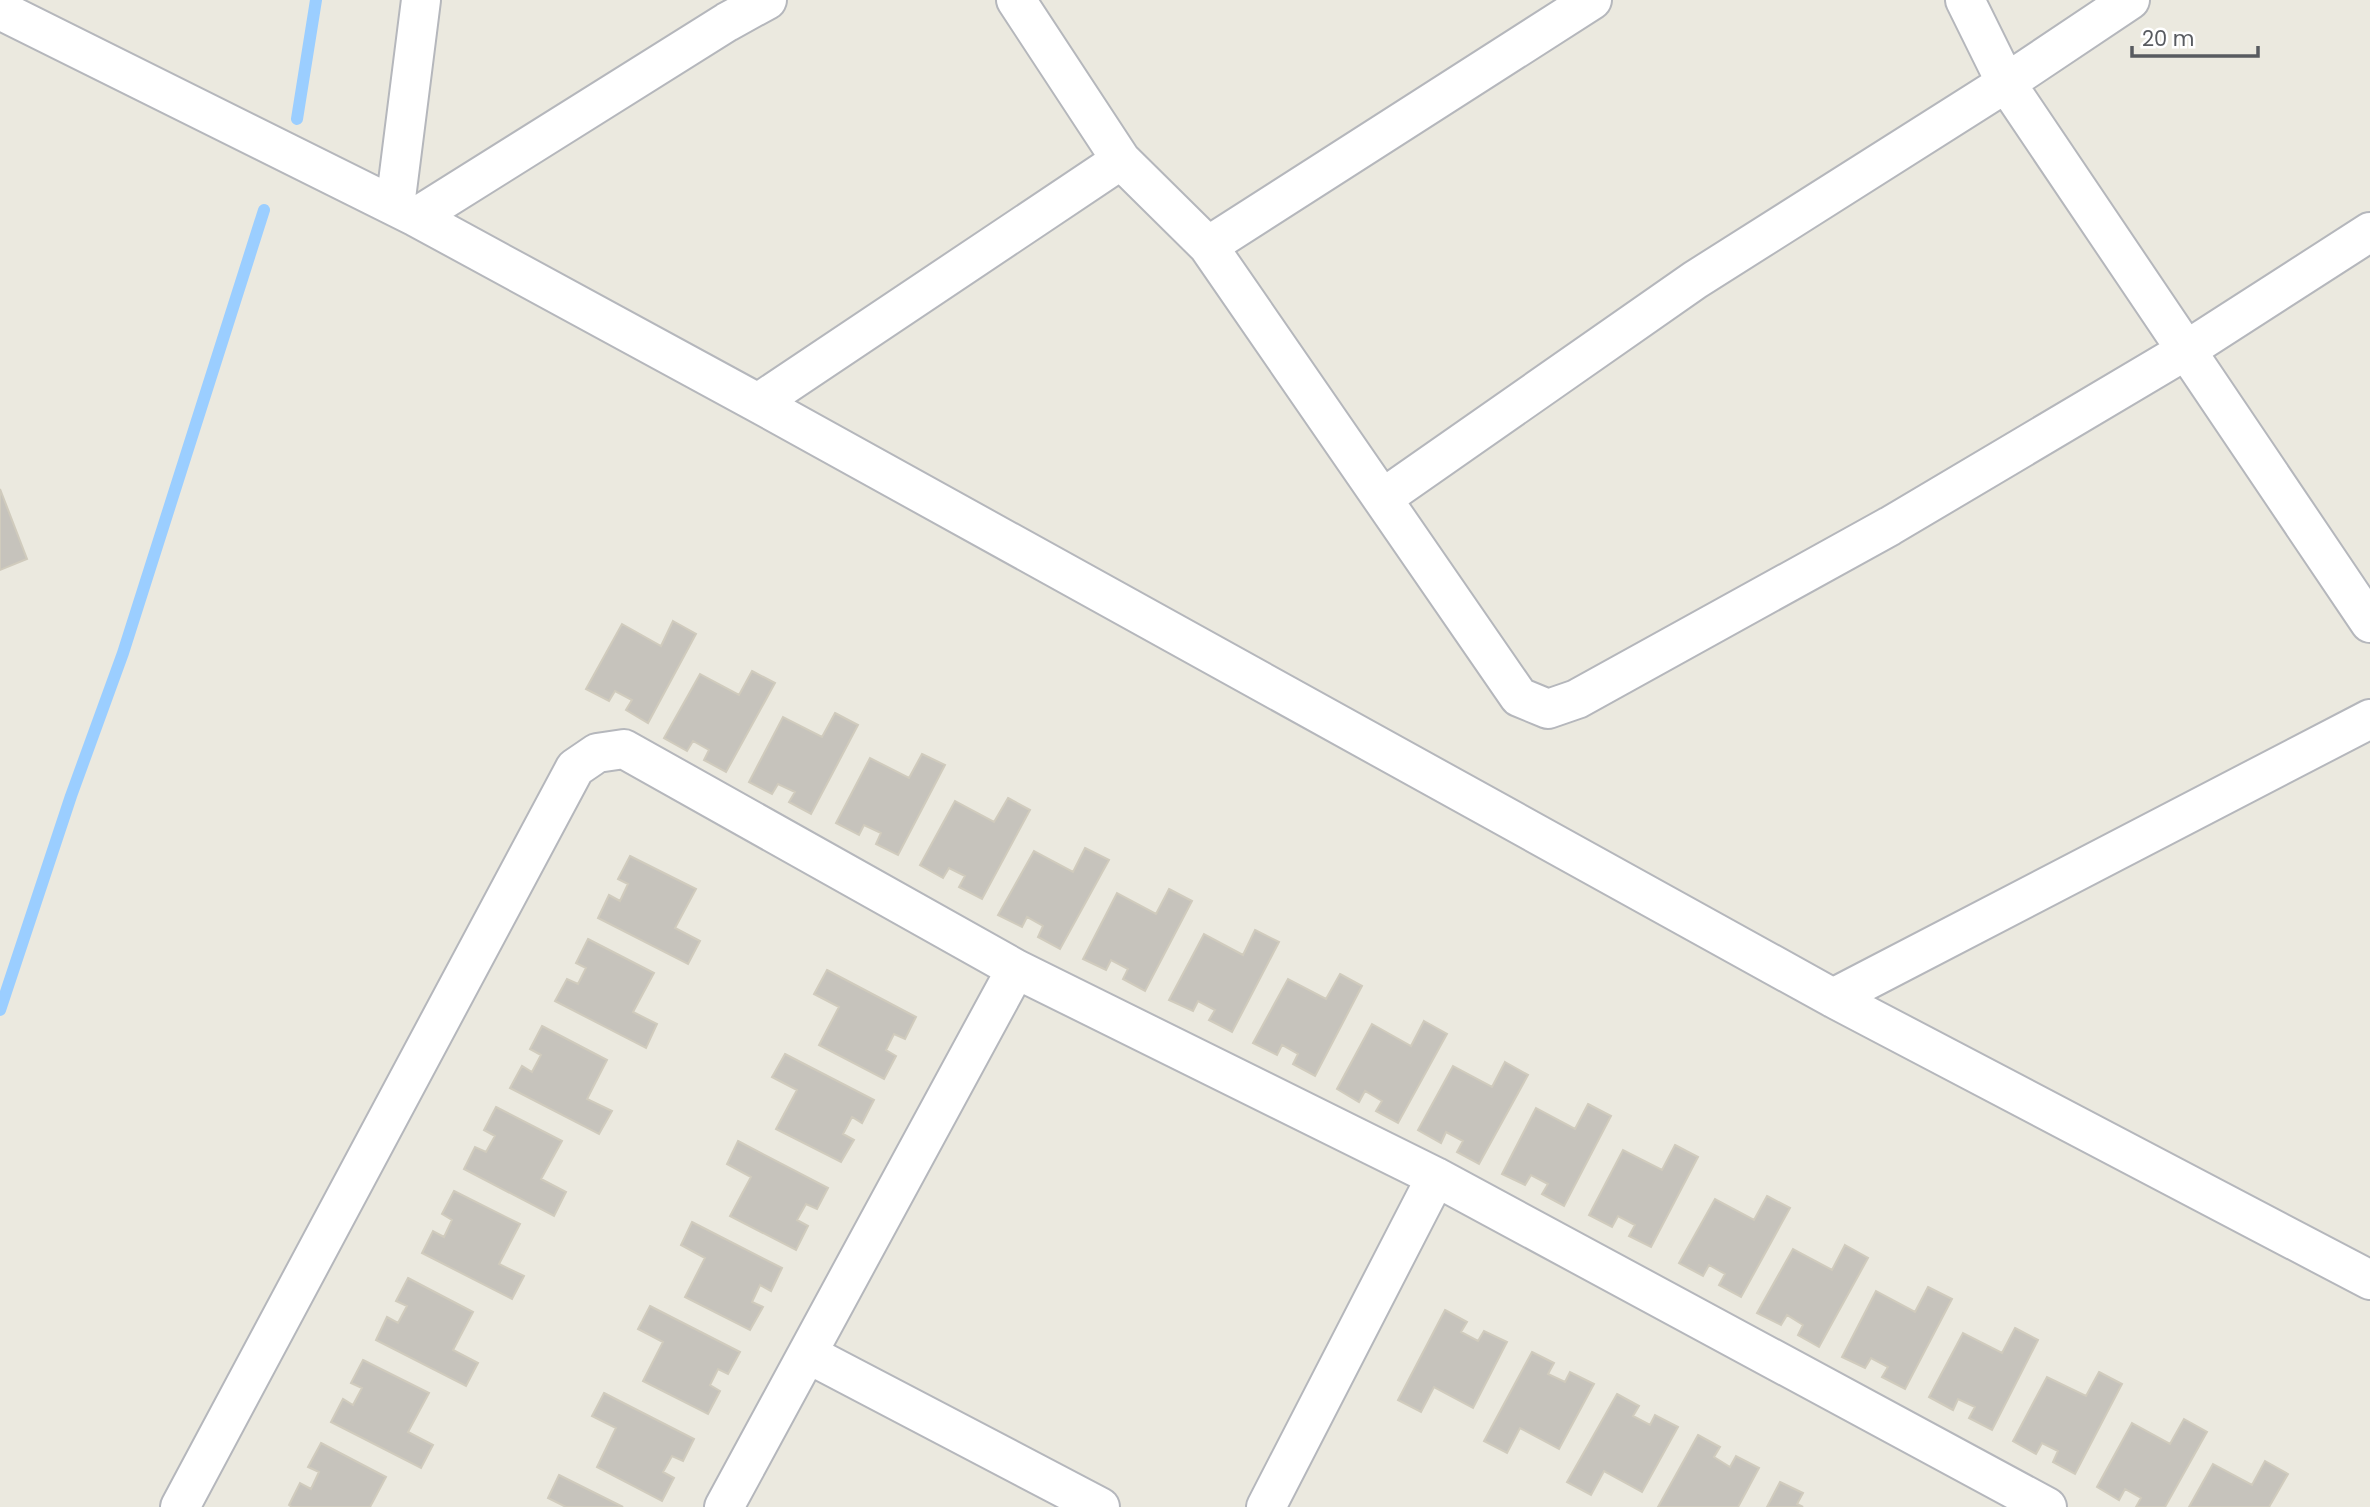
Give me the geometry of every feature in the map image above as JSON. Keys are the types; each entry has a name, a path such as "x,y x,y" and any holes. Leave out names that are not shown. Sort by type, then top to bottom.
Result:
{"street":[{"path":"405,212 421,0"},
{"path":"405,212 767,0"},
{"path":"1016,0 1121,160 1208,246 1519,697 1548,709 1577,699 1890,526 2185,351 2370,232"},
{"path":"1208,246 1592,0"},
{"path":"1965,0 2006,83 2370,623"},
{"path":"1383,498 1695,280 2006,83 2130,0"},
{"path":"0,10 405,212 758,403 1833,998 2370,1280"},
{"path":"758,403 1121,160"},
{"path":"1833,998 2370,719"},
{"path":"180,1507 575,768 597,753 624,749 1016,969 1436,1177 2048,1507"},
{"path":"724,1507 1016,969"},
{"path":"1266,1507 1436,1177"},
{"path":"808,1354 1100,1507"}],"building":[{"path":"0,489 27,559 0,570"},
{"path":"673,621 696,634 648,723 626,710 632,700 615,691 609,701 586,689 622,624 661,646"},
{"path":"752,671 775,683 726,772 704,760 709,750 693,741 687,751 664,738 700,674 739,695"},
{"path":"835,713 858,725 811,814 789,802 795,792 778,784 772,794 749,782 783,717 822,737"},
{"path":"922,754 945,765 898,855 876,844 881,833 864,825 859,835 836,823 870,758 909,778"},
{"path":"1008,798 1030,810 982,899 959,887 965,876 949,868 943,878 920,865 955,801 994,822"},
{"path":"1085,848 1109,860 1060,949 1038,937 1043,926 1027,917 1022,927 998,915 1034,851 1073,872"},
{"path":"630,856 696,889 675,928 700,941 688,964 598,918 609,895 620,901 628,884 618,879"},
{"path":"1169,889 1192,901 1145,991 1123,979 1128,969 1111,960 1106,970 1083,959 1117,893 1156,914"},
{"path":"1255,930 1279,942 1232,1032 1209,1020 1215,1010 1198,1001 1193,1011 1169,1000 1204,934 1243,955"},
{"path":"588,939 654,973 633,1012 657,1024 646,1048 555,1001 567,979 578,984 586,968 576,963"},
{"path":"827,970 916,1017 905,1039 894,1034 886,1050 896,1056 884,1079 819,1045 839,1007 814,994"},
{"path":"1340,974 1362,986 1315,1076 1293,1064 1298,1054 1282,1045 1277,1055 1253,1043 1288,979 1326,999"},
{"path":"1424,1021 1447,1034 1398,1123 1376,1111 1382,1101 1365,1091 1359,1102 1337,1089 1372,1024 1411,1046"},
{"path":"542,1026 607,1060 587,1099 612,1111 599,1134 510,1088 522,1066 532,1072 541,1055 530,1049"},
{"path":"785,1054 874,1100 862,1123 852,1117 843,1134 854,1140 841,1162 776,1129 797,1090 772,1077"},
{"path":"1505,1062 1528,1075 1479,1164 1457,1152 1463,1141 1446,1132 1441,1143 1418,1130 1453,1066 1492,1087"},
{"path":"1588,1104 1611,1116 1564,1206 1542,1194 1548,1184 1531,1175 1525,1185 1502,1174 1536,1108 1575,1129"},
{"path":"496,1107 562,1141 541,1179 566,1192 554,1216 464,1169 475,1147 486,1152 495,1136 484,1130"},
{"path":"738,1141 828,1188 817,1209 806,1204 797,1220 808,1226 796,1250 730,1216 751,1177 727,1164"},
{"path":"1675,1145 1698,1157 1651,1247 1629,1236 1635,1225 1618,1216 1612,1227 1589,1215 1623,1150 1662,1170"},
{"path":"454,1191 520,1224 499,1264 524,1276 512,1299 422,1253 433,1231 444,1237 452,1220 442,1214"},
{"path":"1767,1196 1790,1208 1741,1297 1719,1285 1725,1274 1709,1265 1703,1276 1679,1263 1715,1199 1754,1220"},
{"path":"692,1222 782,1268 771,1291 760,1285 752,1302 763,1307 750,1330 685,1297 705,1258 681,1245"},
{"path":"1845,1245 1868,1258 1819,1347 1798,1335 1803,1325 1787,1315 1781,1325 1757,1313 1793,1249 1832,1270"},
{"path":"408,1278 473,1312 453,1350 478,1363 466,1386 376,1340 387,1317 398,1323 407,1306 396,1301"},
{"path":"1928,1287 1952,1299 1905,1389 1882,1377 1888,1367 1871,1358 1865,1368 1842,1357 1876,1291 1915,1312"},
{"path":"650,1306 740,1352 728,1374 718,1369 710,1385 720,1391 708,1414 643,1381 663,1342 638,1329"},
{"path":"1445,1310 1467,1322 1461,1332 1478,1341 1484,1331 1507,1342 1473,1408 1434,1387 1421,1412 1398,1400"},
{"path":"2015,1328 2038,1340 1992,1430 1969,1418 1975,1407 1958,1399 1953,1410 1929,1397 1963,1333 2002,1353"},
{"path":"1532,1352 1554,1363 1548,1374 1565,1382 1570,1372 1594,1384 1559,1449 1520,1428 1507,1453 1484,1441"},
{"path":"363,1360 429,1393 408,1432 433,1445 421,1468 331,1422 343,1399 353,1405 362,1388 351,1383"},
{"path":"2099,1372 2122,1384 2075,1474 2053,1462 2058,1451 2042,1443 2036,1454 2013,1441 2047,1377 2086,1396"},
{"path":"604,1393 694,1439 683,1461 672,1456 663,1472 674,1478 662,1501 597,1467 616,1428 592,1416"},
{"path":"1617,1394 1639,1406 1633,1416 1650,1425 1655,1415 1678,1427 1642,1492 1604,1471 1591,1495 1567,1482"},
{"path":"2184,1419 2207,1432 2165,1507 2136,1507 2141,1498 2125,1489 2119,1500 2097,1487 2132,1423 2170,1444"},
{"path":"1698,1435 1720,1447 1714,1457 1730,1467 1736,1456 1759,1468 1738,1507 1658,1507"},
{"path":"321,1443 386,1477 370,1507 289,1505 300,1483 311,1489 319,1472 308,1467"},
{"path":"2265,1461 2288,1474 2269,1507 2189,1507 2213,1464 2252,1485"},
{"path":"559,1475 623,1507 566,1507 548,1498"},
{"path":"1780,1482 1803,1493 1797,1504 1803,1507 1767,1507"}],"waterway":[{"path":"297,119 316,0"},
{"path":"0,1010 71,796 123,653 264,210"}]}
